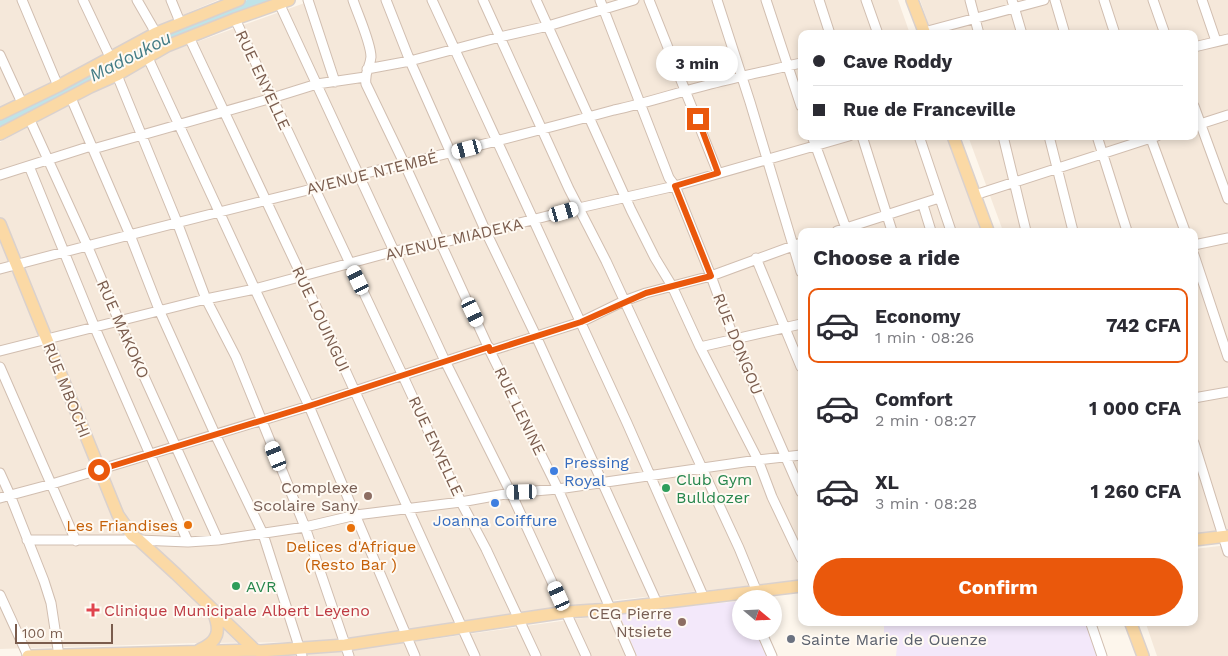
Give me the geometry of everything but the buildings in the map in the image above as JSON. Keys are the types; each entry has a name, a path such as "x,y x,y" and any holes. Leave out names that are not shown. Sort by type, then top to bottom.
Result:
{"main road":[{"path":"0,114 58,86 156,33 222,3 239,0"},
{"path":"905,0 920,30"},
{"path":"912,0 921,30"},
{"path":"0,134 117,75 167,46 284,2"},
{"path":"954,140 987,228"},
{"path":"962,140 993,228"},
{"name":"RUE MBOCHI","path":"0,224 118,515 132,535 140,540 259,652"},
{"path":"1198,540 1226,536"},
{"path":"782,590 798,587"},
{"path":"28,656 193,652 302,652 407,634 566,612 732,596"},
{"path":"193,652 208,645 216,636 218,625 210,606"},
{"path":"1132,626 1143,656"},
{"path":"1138,626 1150,656"}],"street":[{"path":"22,0 58,86"},
{"path":"83,0 110,57"},
{"path":"138,0 156,33"},
{"path":"172,0 180,22"},
{"path":"308,0 335,82"},
{"name":"RUE LENINE","path":"354,0 370,50 371,59 366,73 366,84 558,490 632,656"},
{"path":"386,0 410,61 486,232 536,336 656,603"},
{"path":"432,0 581,322 704,598"},
{"path":"483,0 760,590"},
{"path":"536,0 626,197 758,460 772,497 798,552"},
{"path":"0,175 47,159 142,136 317,84 335,82 500,37 548,26 602,4 634,0"},
{"path":"649,0 687,91 718,173"},
{"path":"0,498 309,406 445,361 581,322 646,293 711,276 797,244 767,161 717,0"},
{"path":"766,0 798,97"},
{"path":"819,0 829,30"},
{"path":"866,0 877,30"},
{"path":"970,0 978,30"},
{"path":"933,30 975,18 1013,4 1044,0"},
{"path":"1055,0 1064,30"},
{"path":"1104,0 1114,30"},
{"path":"1153,0 1164,30"},
{"path":"1202,0 1216,41"},
{"path":"284,2 317,84 445,361 511,493 586,656"},
{"name":"RUE DONGOU","path":"602,4 640,105 711,276 734,339 798,485"},
{"path":"1013,4 1021,30"},
{"name":"RUE ENYELLE","path":"235,19 461,502 486,549 536,656"},
{"name":"RUE LOUINGUI","path":"189,37 355,390 475,656"},
{"path":"1198,46 1228,39"},
{"path":"0,55 22,103"},
{"path":"148,58 309,406 416,656"},
{"name":"AVENUE NTEMBÉ","path":"0,269 86,245 315,188 360,174 405,165 798,63"},
{"path":"117,75 206,299 236,357 304,527 349,656"},
{"path":"71,98 130,235 160,312 263,534 302,652"},
{"path":"1198,125 1228,115"},
{"name":"RUE MAKOKO","path":"29,118 118,321 218,540"},
{"path":"1198,127 1228,198"},
{"path":"814,140 842,228"},
{"name":"AVENUE MIADEKA","path":"0,351 206,299 255,289 395,251 441,243 675,186 836,140"},
{"path":"863,140 891,228"},
{"path":"920,140 950,228"},
{"path":"1004,140 1025,228"},
{"path":"1051,140 1072,228"},
{"path":"1098,140 1126,228"},
{"path":"980,193 1144,140"},
{"path":"1154,140 1184,228"},
{"path":"29,166 148,454 188,542"},
{"path":"849,228 923,205 939,198"},
{"path":"923,205 930,228"},
{"path":"1198,243 1228,238"},
{"path":"756,258 798,360"},
{"path":"1198,267 1228,357"},
{"path":"700,347 717,341 798,325"},
{"path":"0,367 76,540"},
{"path":"1198,397 1228,392"},
{"path":"1198,455 1226,536 1228,552"},
{"path":"27,540 188,542 218,540 304,527 356,515 461,502 511,493 558,490 798,456"},
{"path":"0,473 44,581 51,603 59,655"},
{"path":"0,595 28,656"},
{"path":"1092,626 1102,656"},
{"path":"765,640 772,656"}],"shaded area":[{"path":"0,0 218,0 159,25 0,109"},
{"path":"313,0 898,0 909,30 798,30 798,140 948,140 981,228 798,228 798,580 617,600 313,642 196,643 0,649 0,142 169,52"},
{"path":"920,0 1228,0 1228,531 1198,535 1198,228 1002,228 969,140 1198,140 1198,30 931,30"},
{"path":"1228,545 1228,656 1157,656 1147,626 1198,626 1198,549"},
{"name":"CEG Pierre Ntsiete","path":"732,602 732,640 760,640 767,656 637,656 619,613"},
{"path":"619,613 637,656 264,656 264,654 420,641"},
{"path":"884,626 1087,626 1098,656 896,656 897,646 884,645"}],"waterway":[{"name":"Madoukou","path":"0,123 146,46 194,24 264,0"}],"place":[{"name":"Pressing Royal","path":"554,471"},
{"name":"Club Gym Bulldozer","path":"666,488"},
{"name":"Complexe Scolaire Sany","path":"368,496"},
{"name":"Joanna Coiffure","path":"495,503"},
{"name":"Les Friandises","path":"188,525"},
{"name":"Delices d'Afrique (Resto Bar )","path":"351,528"},
{"name":"AVR","path":"236,586"},
{"name":"Clinique Municipale Albert Leyeno","path":"93,610"},
{"name":"CEG Pierre Ntsiete","path":"682,622"},
{"name":"Sainte Marie de Ouenze","path":"791,639"}],"route":[{"path":"99,470 309,406 489,347 490,351 581,322 646,293 711,276 675,186 718,173 698,119"}]}
